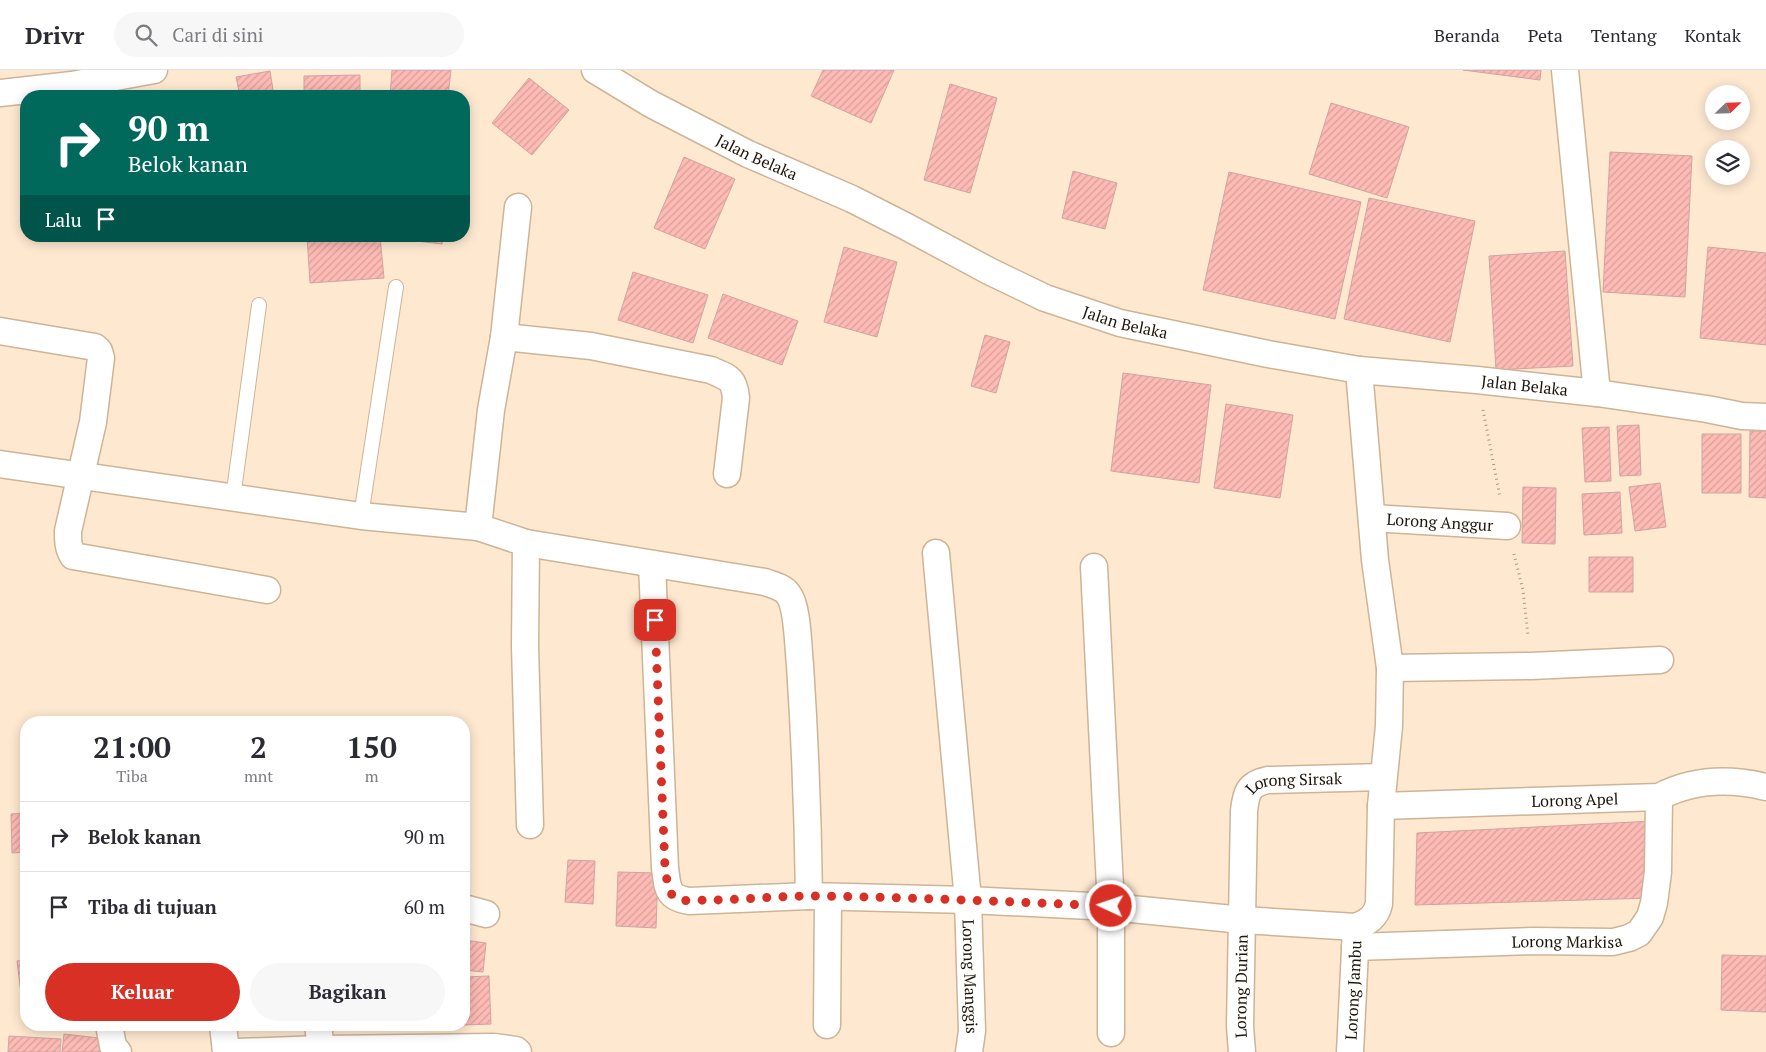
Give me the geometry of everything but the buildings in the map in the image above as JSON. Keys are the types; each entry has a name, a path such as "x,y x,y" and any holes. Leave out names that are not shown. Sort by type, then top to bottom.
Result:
{"street":[{"path":"0,93 72,77 154,70"},
{"name":"Jalan Belaka","path":"595,70 651,104 748,154 852,199 907,226 989,271 1045,298 1120,323 1268,354 1359,370 1597,393 1742,416 1766,417"},
{"path":"1565,70 1597,393"},
{"path":"478,527 491,410 504,337 518,207"},
{"path":"0,331 95,347 101,358 92,422 68,531 69,550 73,556 267,590"},
{"path":"504,337 591,346 711,370 727,377 734,386 736,398 727,474"},
{"path":"1356,937 1377,912 1379,904 1380,806 1389,726 1390,668 1375,560 1359,370"},
{"path":"0,464 361,516 478,527 526,542 765,582 778,586 788,594 794,604 827,1025"},
{"name":"Lorong Anggur","path":"1372,518 1507,526"},
{"path":"526,542 525,646 530,825"},
{"name":"Lorong Manggis","path":"936,553 968,900 972,1031 968,1052"},
{"name":"Lorong Markisa","path":"652,564 665,868 668,887 672,895 677,899 818,897 968,900 1111,906 1243,920 1356,937 1613,942 1639,933 1650,917 1658,872 1659,797"},
{"path":"1094,567 1111,906 1111,1033"},
{"path":"1390,668 1532,666 1660,660"},
{"name":"Lorong Sirsak","path":"1243,920 1244,812 1245,798 1250,788 1258,782 1268,780 1383,778"},
{"name":"Lorong Apel","path":"1380,806 1659,797 1674,789 1713,781 1746,782 1766,788"},
{"name":"Lorong Durian","path":"1242,1052 1240,1026 1243,920"},
{"name":"Lorong Jambu","path":"1350,1052 1356,937"},
{"path":"109,1031 113,1046 118,1052"},
{"path":"224,1031 226,1052"},
{"path":"238,1052 320,1037 404,1050 494,1047 516,1050 518,1052"}],"lane":[{"path":"361,516 396,287"},
{"path":"233,498 258,305"}],"route":[{"path":"655,620 665,868 668,887 672,895 677,899 721,900 809,896 1111,906"}]}
